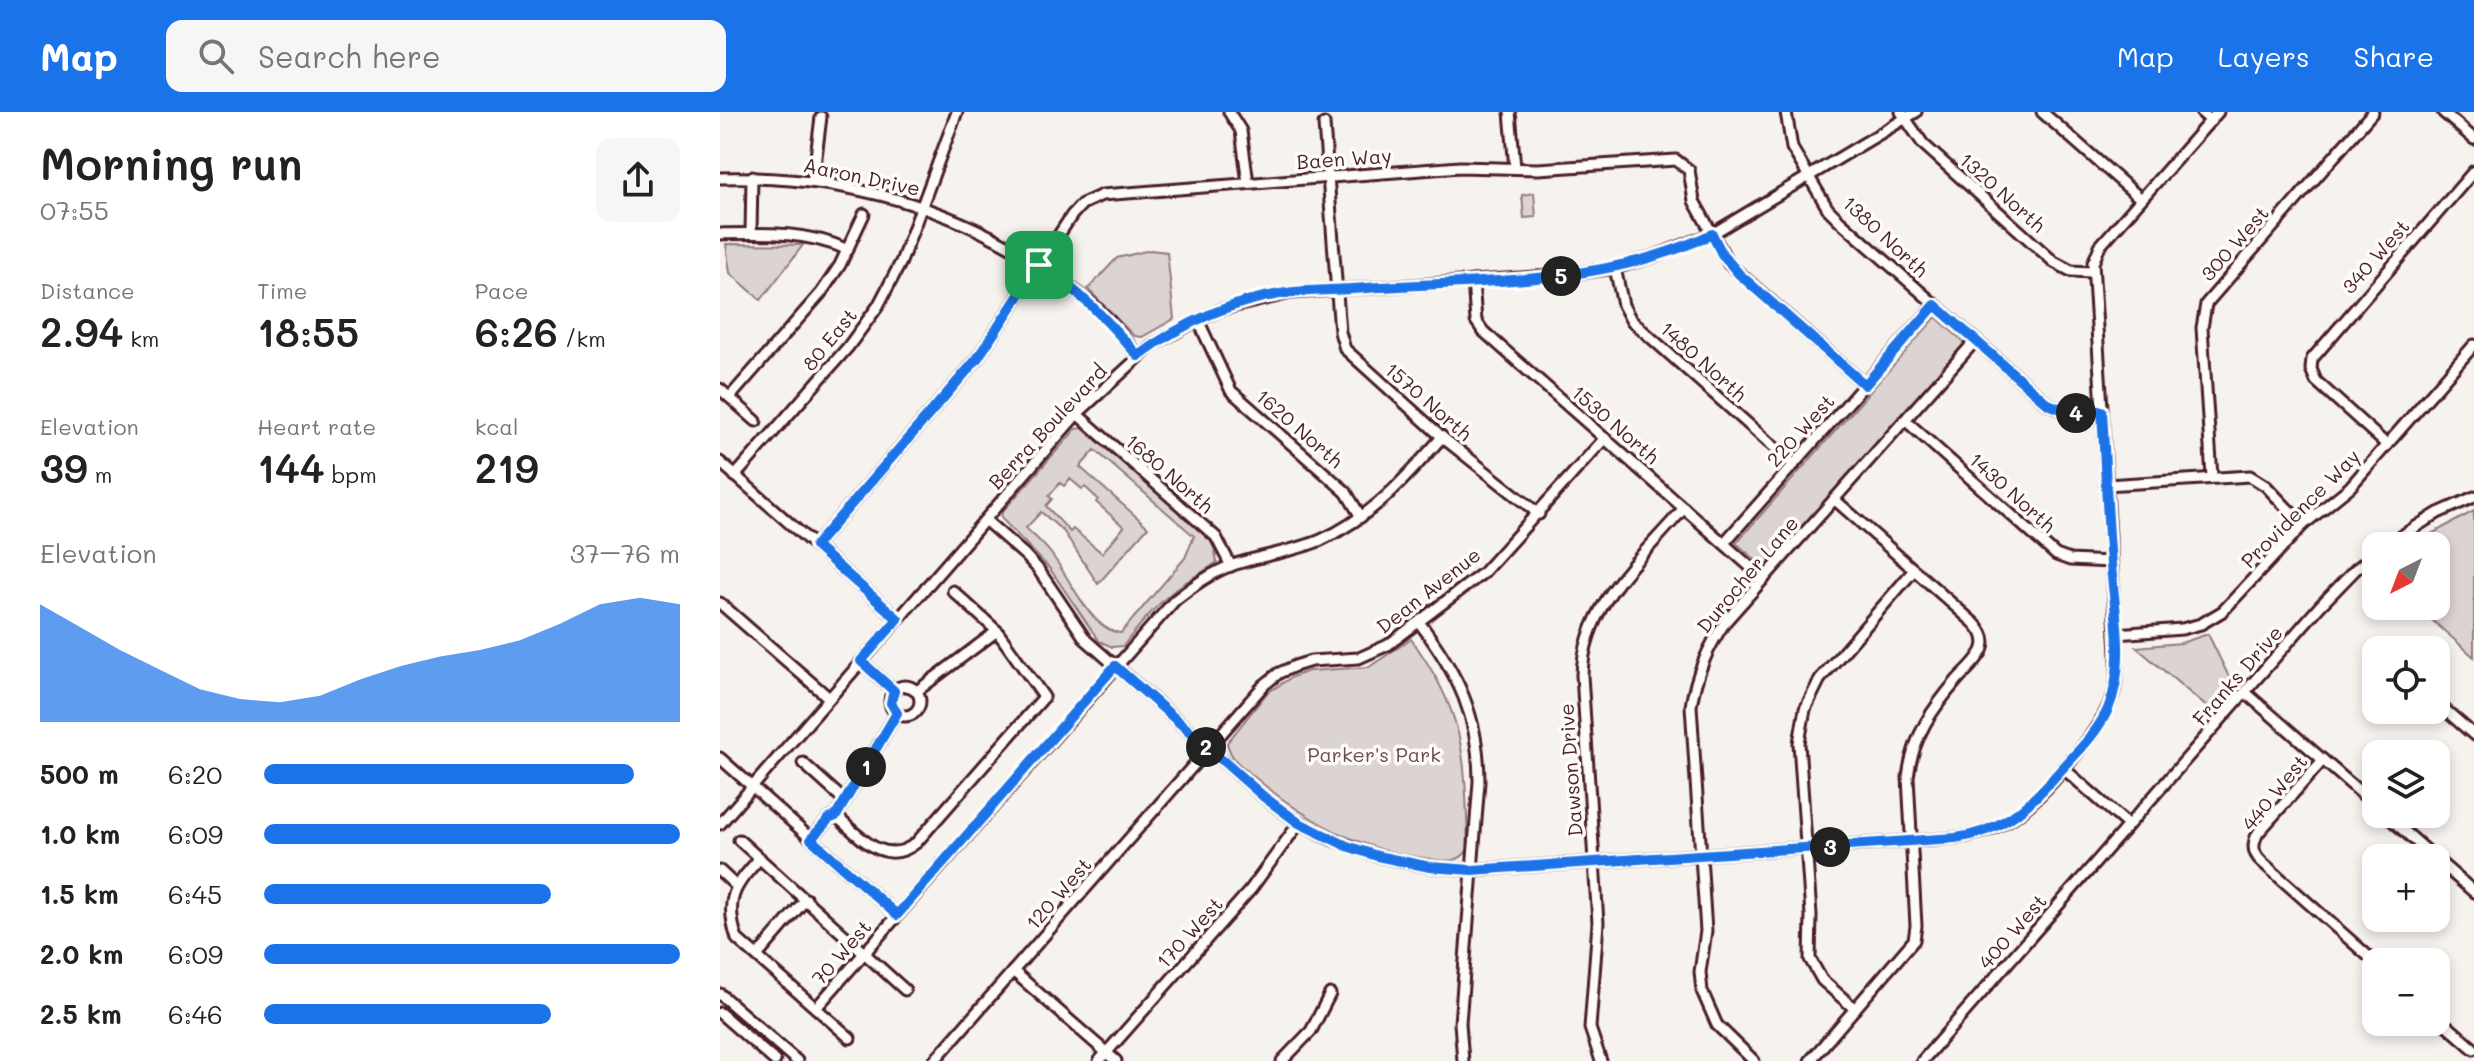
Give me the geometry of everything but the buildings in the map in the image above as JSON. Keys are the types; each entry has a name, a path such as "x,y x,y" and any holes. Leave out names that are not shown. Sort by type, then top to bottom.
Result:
{"street":[{"name":"80 East","path":"735,476 848,347 872,315 901,262 957,112"},
{"path":"1229,112 1241,131 1248,183"},
{"path":"1510,112 1515,168"},
{"name":"1380 North","path":"1786,112 1792,148 1828,209 1840,221 2054,408 2076,413 2102,411"},
{"name":"Berra Boulevard","path":"720,824 1077,414 1138,356 1198,320 1223,309 1291,293 1564,275 1615,268 1712,234 1809,177 1903,115 1916,112"},
{"path":"2042,112 2141,199"},
{"path":"2201,112 2211,121"},
{"path":"985,520 1025,555 1086,640 1264,797 1299,823 1347,846 1377,856 1430,867 1472,870 1965,837 1995,827 2024,810 2090,737 2108,708 2118,674 2091,272 2100,246 2218,112"},
{"name":"300 West","path":"2212,477 2202,328 2204,309 2212,295 2373,112"},
{"path":"2443,112 2474,139"},
{"name":"1320 North","path":"1903,115 1923,144 2059,265 2071,271 2091,272"},
{"path":"813,181 821,117"},
{"name":"1570 North","path":"1324,124 1340,332 1349,354 1442,437 1539,514"},
{"name":"Baen Way","path":"815,546 977,359 1076,209 1095,197 1460,167 1538,169 1668,159 1685,164 1691,177 1694,201 1712,234"},
{"name":"340 West","path":"2387,445 2319,385 2311,369 2317,350 2474,171"},
{"path":"751,233 752,177"},
{"name":"Aaron Drive","path":"720,178 813,181 877,193 980,230 1080,294 1107,319 1138,356"},
{"path":"730,397 821,293 848,250 864,214"},
{"path":"720,234 812,237 848,250"},
{"path":"1712,234 1722,254 1739,274 1865,385"},
{"name":"1480 North","path":"1615,268 1623,305 1631,320 1794,465"},
{"name":"1530 North","path":"1473,281 1476,321 1483,331 1764,579"},
{"name":"220 West","path":"1724,543 1935,305"},
{"name":"1620 North","path":"1198,320 1231,391 1346,492 1361,517"},
{"name":"Durocher Lane","path":"1754,1061 1717,1025 1702,991 1700,972 1706,931 1691,706 1695,684 1713,640 1726,621 1975,341"},
{"name":"Providence Way","path":"2116,634 2182,629 2210,620 2234,601 2303,525 2350,487 2474,345"},
{"path":"720,389 756,421"},
{"name":"1680 North","path":"1077,414 1216,537 1231,566"},
{"name":"1430 North","path":"1905,420 2056,555 2070,560 2110,562"},
{"name":"70 West","path":"816,1008 1175,600 1231,566 1298,549 1361,517 1389,496 1442,437"},
{"name":"Dean Avenue","path":"1208,749 1264,685 1279,673 1303,663 1369,655 1388,645 1483,573 1605,438"},
{"path":"720,462 898,619"},
{"path":"2106,485 2245,475 2259,480 2303,525"},
{"path":"2407,532 2474,497"},
{"path":"1810,1061 1914,940 1916,926 1908,777 1914,746 1929,715 1978,657 1984,641 1982,631 1974,623 1834,499"},
{"name":"Dawson Drive","path":"1601,1061 1591,1038 1589,1017 1598,923 1582,675 1585,643 1597,613 1609,594 1684,508"},
{"name":"Franks Drive","path":"2128,825 2320,606 2362,566"},
{"path":"1855,1009 1822,980 1810,959 1799,743 1802,720 1809,698 1826,670 1914,570"},
{"path":"836,816 874,849 893,853 911,847 1044,697 997,631 953,591"},
{"path":"720,603 829,698"},
{"path":"1419,622 1451,666 1473,723 1479,782 1460,1023 1463,1061"},
{"path":"917,691 997,631"},
{"path":"861,661 894,691"},
{"path":"894,691 906,686 917,691"},
{"path":"894,691 891,703 897,713 909,716 920,703 917,691"},
{"path":"2246,693 2362,794"},
{"path":"811,839 829,819 836,816 897,713"},
{"path":"2450,713 2474,733"},
{"name":"120 West","path":"934,1061 1208,749"},
{"path":"720,758 897,915"},
{"name":"440 West","path":"2323,760 2263,828 2253,846 2262,862 2362,951"},
{"path":"803,763 845,801"},
{"path":"2063,768 2128,825"},
{"name":"170 West","path":"1103,1057 1251,889 1299,823"},
{"name":"400 West","path":"1922,1061 2128,825"},
{"path":"2401,828 2420,844"},
{"path":"739,840 905,990"},
{"path":"760,858 735,885 731,897 737,939 850,1038"},
{"path":"720,871 735,885"},
{"path":"2450,871 2474,892"},
{"path":"757,956 806,899"},
{"path":"1013,971 1103,1057 1116,1061"},
{"path":"720,994 797,1061"},
{"path":"1282,1061 1311,1031 1330,994"},
{"path":"720,1013 775,1061"},
{"path":"2450,1028 2474,1049"}],"green space":[{"path":"1534,193 1536,217 1524,218 1522,195"},
{"path":"726,244 803,245 761,300 730,273"},
{"path":"1150,250 1167,252 1174,319 1142,337 1134,336 1088,289 1117,258"},
{"path":"1936,317 1965,343 1765,568 1736,543"},
{"path":"1082,428 1209,537 1214,547 1217,562 1168,596 1123,646 1112,647 1099,641 1050,569 1001,518 1002,512 1076,429","holes":["1095,450 1194,536 1185,558 1121,633 1110,630 1091,614 1049,551 1026,528 1041,512 1064,532 1098,584 1148,527 1080,467","1070,479 1082,489 1085,487 1098,499 1096,502 1124,527 1102,553 1073,529 1070,532 1046,506 1052,499 1049,496 1060,483 1064,486"]},
{"path":"2474,511 2474,657 2432,620 2450,620 2450,532 2435,532"},
{"path":"2208,634 2231,681 2208,708 2136,647 2181,643"},
{"name":"Parker's Park","path":"1411,639 1443,691 1459,739 1466,789 1468,849 1454,860 1442,861 1378,848 1315,821 1243,768 1227,743 1267,693 1292,677 1309,671 1369,667"}],"route":[{"path":"1712,234 1722,254 1739,274 1865,385 1935,305 2054,408 2076,413 2102,411 2118,674 2108,708 2090,737 2024,810 1976,834 1955,838 1472,870 1391,860 1347,846 1299,823 1264,797 1115,666 897,915 811,839 829,819 836,816 897,713 891,703 894,691 861,661 898,619 815,546 977,359 1039,265 1080,294 1107,319 1138,356 1198,320 1248,302 1291,293 1564,275 1615,268 1712,234"}]}
